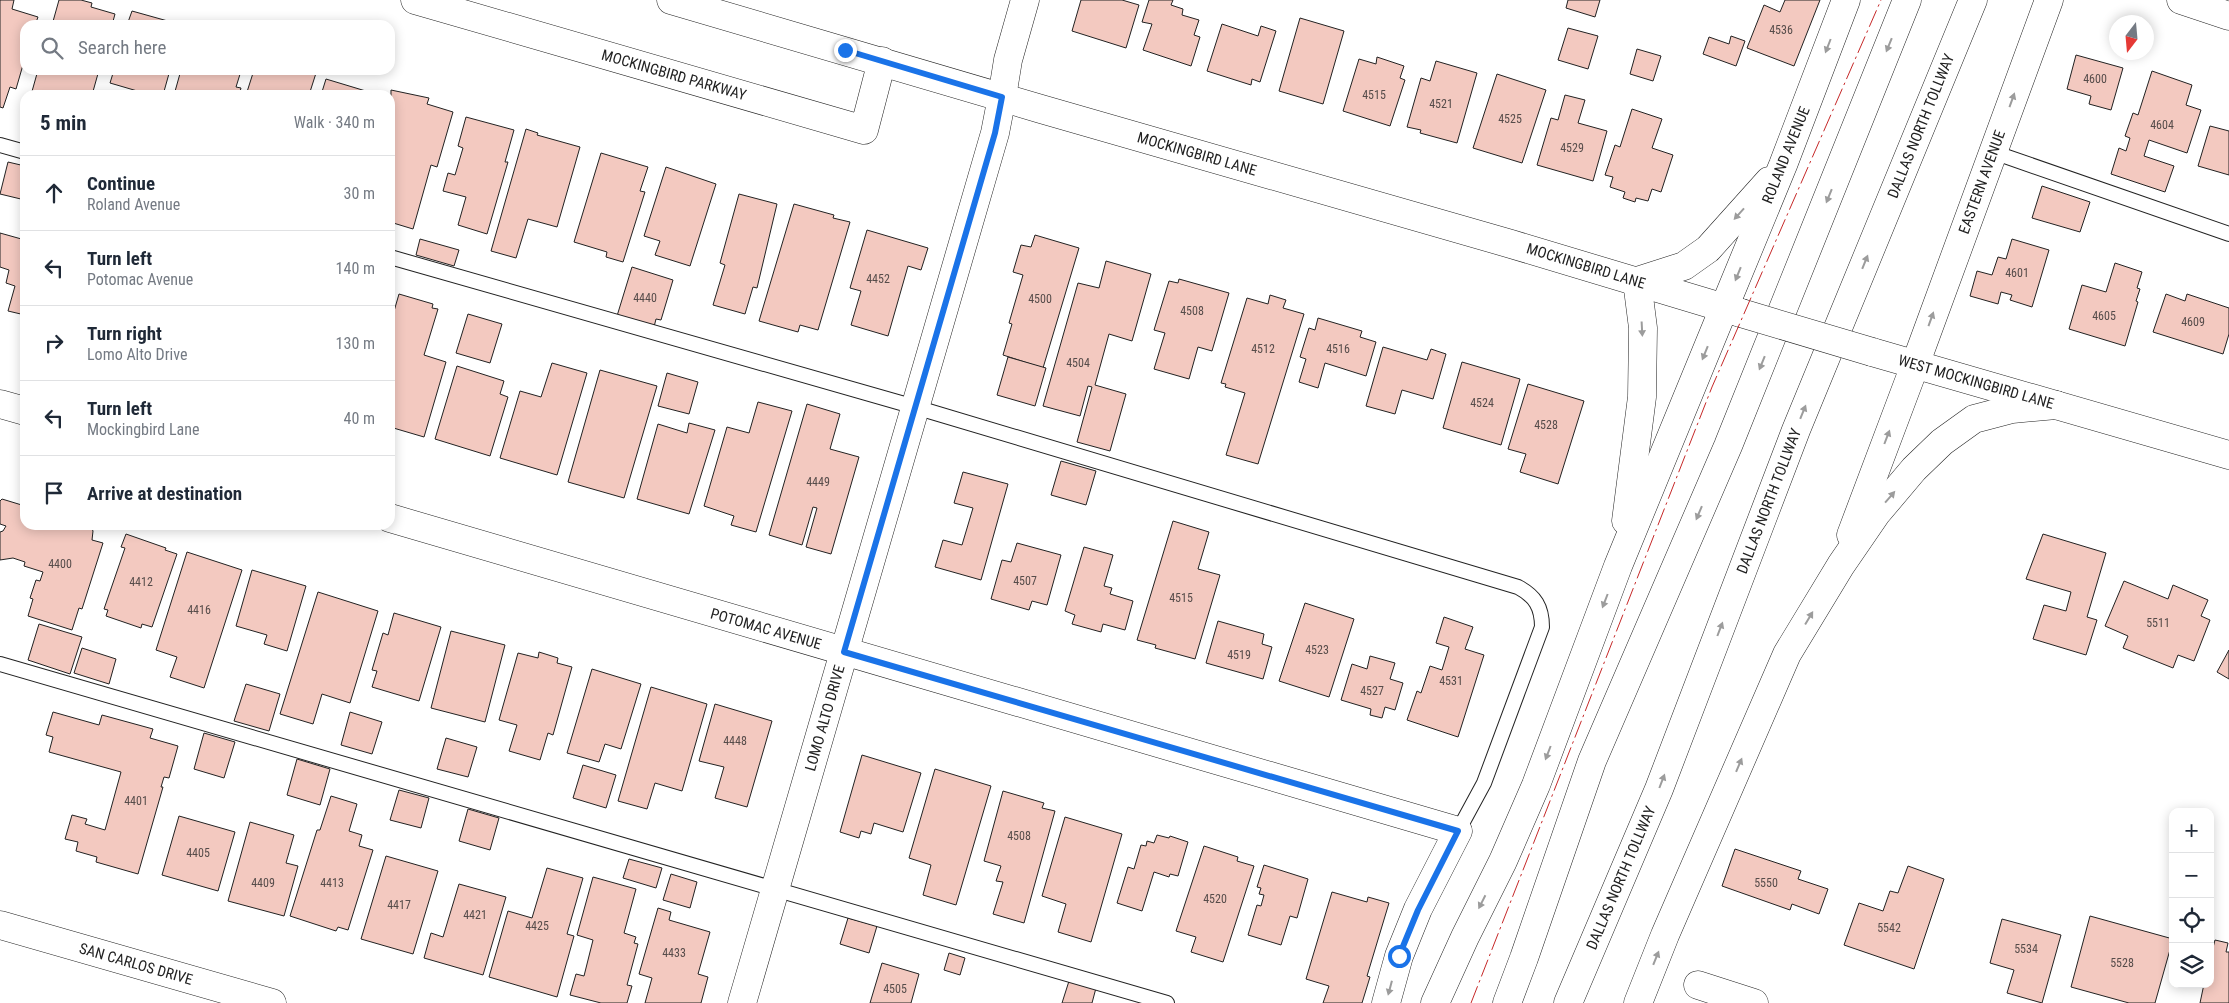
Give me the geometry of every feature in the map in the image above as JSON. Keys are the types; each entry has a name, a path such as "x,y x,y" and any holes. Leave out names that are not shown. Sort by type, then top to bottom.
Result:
{"main road":[{"name":"MOCKINGBIRD PARKWAY","path":"415,0 864,130 882,61"},
{"name":"MOCKINGBIRD LANE","path":"671,0 1637,281 1732,311"},
{"name":"LOMO ALTO DRIVE","path":"742,1003 995,133 1008,60 1025,0"},
{"name":"ROLAND AVENUE","path":"1618,566 1732,311 1783,164 1846,0"},
{"path":"1507,1003 1592,761 1732,437 1907,0"},
{"name":"DALLAS NORTH TOLLWAY","path":"1568,1003 1659,789 1796,430 1973,0"},
{"name":"EASTERN AVENUE","path":"1841,565 2049,0"},
{"path":"2182,0 2229,16"},
{"path":"1435,1003 1503,861 1536,785 1618,566 1642,397 1643,328 1637,281 1684,266 1708,249 1783,164"},
{"name":"WEST MOCKINGBIRD LANE","path":"1732,311 2229,454"},
{"path":"0,404 20,410"},
{"path":"1638,1003 1665,935 1787,654 1841,565 1876,514 1914,469 1962,426 1991,413 2056,405"},
{"name":"POTOMAC AVENUE","path":"395,519 1458,831"},
{"path":"1386,1003 1399,956 1418,910 1458,831"},
{"name":"SAN CARLOS DRIVE","path":"0,925 272,1003"},
{"path":"1698,985 1754,1003"}],"lane":[{"path":"0,144 20,150"},
{"path":"1993,152 2229,234"},
{"path":"395,258 915,407 1518,587 1529,593 1537,603 1542,614 1542,627 1484,783 1458,831"},
{"path":"0,664 1167,1003"}],"building":[{"path":"0,0 14,0 12,9 38,17 37,20 20,20 20,75 16,89 10,87 3,108 0,107"},
{"path":"59,0 81,0 92,3 91,7 115,14 113,20 53,20"},
{"path":"1081,0 1122,0 1139,5 1126,48 1072,31"},
{"path":"1149,0 1173,0 1171,5 1183,9 1182,15 1199,20 1194,35 1200,37 1191,66 1143,50 1152,24 1142,22"},
{"path":"1568,0 1600,0 1595,17 1566,8"},
{"path":"1785,0 1820,0 1794,66 1747,48 1764,5 1780,12"},
{"path":"132,11 164,20 129,20"},
{"path":"1300,18 1344,31 1323,104 1279,91"},
{"path":"1222,24 1258,36 1261,26 1276,31 1260,82 1252,79 1251,85 1207,71"},
{"path":"1568,28 1598,36 1588,69 1558,60"},
{"path":"1731,36 1745,41 1736,66 1703,54 1709,37 1729,44"},
{"path":"1637,49 1661,56 1653,81 1630,74"},
{"path":"2076,55 2123,68 2111,110 2089,104 2091,96 2067,89"},
{"path":"1377,57 1404,66 1400,78 1405,80 1390,126 1343,111 1359,59 1376,64"},
{"path":"1436,61 1477,73 1457,143 1420,133 1421,130 1407,127 1421,78 1430,81"},
{"path":"2152,71 2192,85 2186,105 2201,110 2187,153 2149,140 2144,156 2174,166 2165,192 2111,174 2119,148 2126,151 2130,138 2125,136 2133,113 2138,115"},
{"path":"1497,74 1546,90 1522,163 1473,148"},
{"path":"37,75 98,75 93,90 32,90"},
{"path":"112,75 169,75 164,90 134,90 110,83"},
{"path":"180,75 240,75 236,87 241,88 240,90 175,90"},
{"path":"252,75 315,75 311,90 248,90"},
{"path":"326,79 362,90 323,90"},
{"path":"395,91 429,98 427,104 453,112 437,167 431,165 413,229 395,224"},
{"path":"1565,95 1585,100 1578,123 1607,131 1593,181 1537,165 1551,118 1558,120"},
{"path":"1632,109 1662,119 1652,148 1673,155 1661,192 1652,189 1648,201 1636,198 1635,202 1623,198 1625,192 1610,187 1613,177 1605,175 1615,145 1620,147"},
{"path":"466,117 514,130 505,162 508,162 487,234 458,225 466,197 443,191 448,173 455,175 463,148 458,146"},
{"path":"2210,126 2229,131 2229,175 2198,166"},
{"path":"526,129 538,133 537,135 580,147 557,227 528,219 516,258 491,251"},
{"path":"601,153 648,167 640,191 645,192 623,262 606,257 607,252 574,242"},
{"path":"8,162 20,165 20,199 0,194"},
{"path":"666,167 716,184 690,266 655,255 660,241 644,236"},
{"path":"2042,186 2090,202 2080,232 2032,218"},
{"path":"739,194 777,204 757,288 753,287 745,314 713,305 725,265 720,263"},
{"path":"794,204 834,215 833,218 850,222 818,330 800,325 798,332 759,321"},
{"path":"867,230 928,248 921,270 908,266 888,336 851,325 861,291 850,288"},
{"path":"0,233 20,239 20,314 8,311 15,286 6,283 9,270 0,267"},
{"path":"1035,235 1079,248 1043,368 1003,355 1012,324 1009,323 1023,275 1013,272 1021,245 1031,247"},
{"path":"420,239 459,250 454,266 416,255"},
{"path":"2012,239 2049,250 2032,307 2010,300 2012,295 2001,292 1998,304 1970,296 1977,271 1992,275 1998,257 2006,259"},
{"path":"1106,261 1151,274 1132,341 1109,334 1095,385 1126,394 1110,451 1077,442 1092,387 1088,386 1080,416 1043,406 1078,283 1099,288"},
{"path":"2115,263 2142,272 2137,288 2140,289 2136,301 2138,302 2125,346 2069,329 2082,285 2106,292"},
{"path":"632,267 673,280 661,320 656,319 654,327 617,316"},
{"path":"1179,279 1229,293 1212,351 1198,347 1189,379 1154,369 1165,333 1154,330 1169,281 1178,283"},
{"path":"399,294 433,304 432,308 438,309 424,355 446,362 424,437 395,428 395,308"},
{"path":"2166,294 2185,301 2187,294 2229,308 2229,334 2223,354 2153,332"},
{"path":"1270,295 1286,300 1283,308 1304,314 1258,464 1226,455 1245,393 1225,387 1226,384 1221,383 1247,298 1268,304"},
{"path":"468,314 502,324 490,363 456,353"},
{"path":"1318,318 1362,331 1360,337 1376,342 1366,376 1325,363 1318,388 1299,382 1306,359 1300,357 1309,328 1315,330"},
{"path":"1383,347 1427,360 1431,349 1446,354 1433,399 1402,390 1395,414 1366,406"},
{"path":"1008,357 1046,368 1035,406 997,395"},
{"path":"1462,362 1520,379 1501,445 1443,428"},
{"path":"552,363 587,373 557,475 500,458 520,391 541,397"},
{"path":"457,366 504,381 500,394 508,397 490,456 435,439"},
{"path":"600,370 657,386 624,498 568,482"},
{"path":"667,373 698,382 689,414 658,406"},
{"path":"1528,384 1584,401 1558,484 1520,472 1526,454 1508,449"},
{"path":"758,402 792,411 756,532 731,525 734,516 704,506 727,427 749,433"},
{"path":"807,404 840,414 830,449 859,457 831,554 806,547 817,508 813,507 802,545 769,535"},
{"path":"689,423 715,430 689,514 637,499 658,424 687,433"},
{"path":"1061,461 1096,471 1086,505 1051,495"},
{"path":"963,472 1008,484 981,580 935,567 943,540 962,545 973,508 954,503"},
{"path":"2,499 20,504 20,530 92,530 92,540 103,543 82,609 79,608 72,630 28,616 33,599 30,598 36,580 40,581 43,572 24,566 25,562 13,558 0,560 0,532 6,526 0,524 0,501"},
{"path":"1173,521 1209,532 1198,569 1220,575 1195,659 1155,648 1156,645 1137,640"},
{"path":"126,534 166,548 165,550 177,554 152,627 142,624 141,628 106,616 108,610 104,609 125,548 121,547"},
{"path":"2043,534 2106,553 2087,617 2097,620 2086,655 2033,639 2044,605 2066,611 2071,592 2026,579"},
{"path":"1017,543 1061,555 1047,605 1032,601 1029,610 991,599 1002,560 1011,562"},
{"path":"1084,547 1113,555 1104,586 1112,588 1110,594 1133,601 1125,630 1103,624 1101,632 1072,624 1075,615 1065,611"},
{"path":"187,552 242,570 204,688 170,677 177,657 156,650"},
{"path":"252,570 306,586 287,651 264,644 267,635 236,626"},
{"path":"2124,581 2168,599 2173,585 2208,600 2201,616 2210,620 2194,661 2178,655 2173,668 2123,648 2128,636 2105,626"},
{"path":"318,592 378,611 350,703 322,694 313,724 280,714"},
{"path":"1305,603 1354,619 1329,697 1279,681"},
{"path":"394,613 441,627 419,701 372,687 377,671 372,670 383,633 388,635"},
{"path":"1444,617 1473,627 1465,649 1484,655 1458,737 1407,720 1417,691 1421,693 1430,666 1442,670 1449,647 1436,643"},
{"path":"1218,621 1264,634 1262,644 1272,647 1263,679 1206,663"},
{"path":"39,624 82,637 70,674 28,660"},
{"path":"451,631 505,645 485,722 431,708"},
{"path":"82,648 116,659 109,684 74,673"},
{"path":"2229,650 2229,679 2217,672"},
{"path":"539,652 558,658 557,663 572,667 553,735 548,733 540,760 509,751 517,725 499,720 518,653 538,658"},
{"path":"1370,656 1395,663 1390,679 1403,683 1395,710 1385,707 1382,718 1370,715 1371,709 1341,700 1352,664 1367,669"},
{"path":"592,669 641,684 621,749 605,744 599,762 567,753"},
{"path":"246,684 280,694 269,731 234,721"},
{"path":"651,687 707,704 682,791 655,783 647,809 618,801"},
{"path":"715,704 772,721 747,807 715,798 724,767 699,761"},
{"path":"53,712 99,725 102,715 153,729 150,738 178,746 169,778 164,777 161,787 163,787 138,874 96,862 97,857 76,851 78,842 65,839 72,815 87,819 85,824 105,830 121,772 49,752 53,737 46,735"},
{"path":"350,712 382,722 372,754 341,745"},
{"path":"204,733 235,742 224,778 194,769"},
{"path":"446,738 477,747 468,777 437,769"},
{"path":"862,755 921,773 903,832 874,823 871,834 861,831 859,838 840,832"},
{"path":"297,759 330,769 320,805 287,795"},
{"path":"583,765 616,775 606,808 573,798"},
{"path":"935,769 991,786 956,905 923,895 931,865 909,858"},
{"path":"399,790 429,798 421,828 390,820"},
{"path":"1003,791 1044,803 1042,808 1055,811 1024,923 993,914 1003,882 996,881 1001,866 984,861"},
{"path":"331,796 357,804 349,831 362,835 359,846 373,850 348,930 338,927 336,931 290,916 317,830 320,830"},
{"path":"468,809 499,818 490,850 459,841"},
{"path":"179,816 235,832 218,891 162,875"},
{"path":"1065,817 1122,834 1091,942 1058,932 1066,904 1042,896"},
{"path":"250,822 294,835 286,863 298,866 284,916 228,901"},
{"path":"1157,835 1169,838 1170,836 1188,842 1178,876 1170,874 1169,877 1154,872 1142,911 1117,903 1128,867 1134,869 1141,845 1146,846 1147,841 1154,843"},
{"path":"1204,846 1238,857 1237,861 1254,866 1223,962 1191,952 1196,937 1176,931"},
{"path":"1735,849 1801,871 1798,879 1828,889 1819,914 1792,904 1790,910 1722,886"},
{"path":"386,856 438,871 413,954 361,939"},
{"path":"629,859 662,868 656,888 623,878"},
{"path":"1264,865 1308,879 1297,918 1290,916 1281,945 1248,935 1257,905 1261,906 1264,895 1259,894 1261,888 1257,887"},
{"path":"1908,866 1944,879 1914,969 1844,945 1859,903 1883,911 1890,891 1898,893"},
{"path":"547,868 583,878 567,934 574,936 557,997 489,977 508,911 532,918"},
{"path":"671,874 697,882 690,908 663,900"},
{"path":"593,877 636,889 624,933 636,937 634,943 638,944 627,985 632,986 627,1003 601,1003 570,995 576,974 584,976 593,940 577,935"},
{"path":"459,884 506,897 483,975 424,958 431,933 443,937"},
{"path":"1332,892 1367,902 1368,897 1389,903 1367,976 1370,977 1362,1003 1323,1003 1329,986 1306,979"},
{"path":"658,908 671,912 669,920 710,932 698,974 708,977 701,1003 645,1003 652,978 639,974"},
{"path":"2090,916 2169,938 2169,953 2155,1003 2129,1003 2071,987"},
{"path":"848,918 877,926 869,953 840,944"},
{"path":"2002,919 2061,935 2042,1003 2007,993 2014,970 1990,963"},
{"path":"2215,940 2228,943 2226,952 2229,952 2229,1003 2200,1003 2203,988 2214,988"},
{"path":"949,953 965,958 960,975 944,970"},
{"path":"882,963 919,974 911,1003 870,1003"},
{"path":"1069,981 1096,988 1092,1003 1062,1003"}],"power":[{"path":"1471,1003 1712,387 1881,0"}],"route":[{"path":"845,50 1002,97 995,133 844,652 1458,831 1418,910 1399,956"}]}
